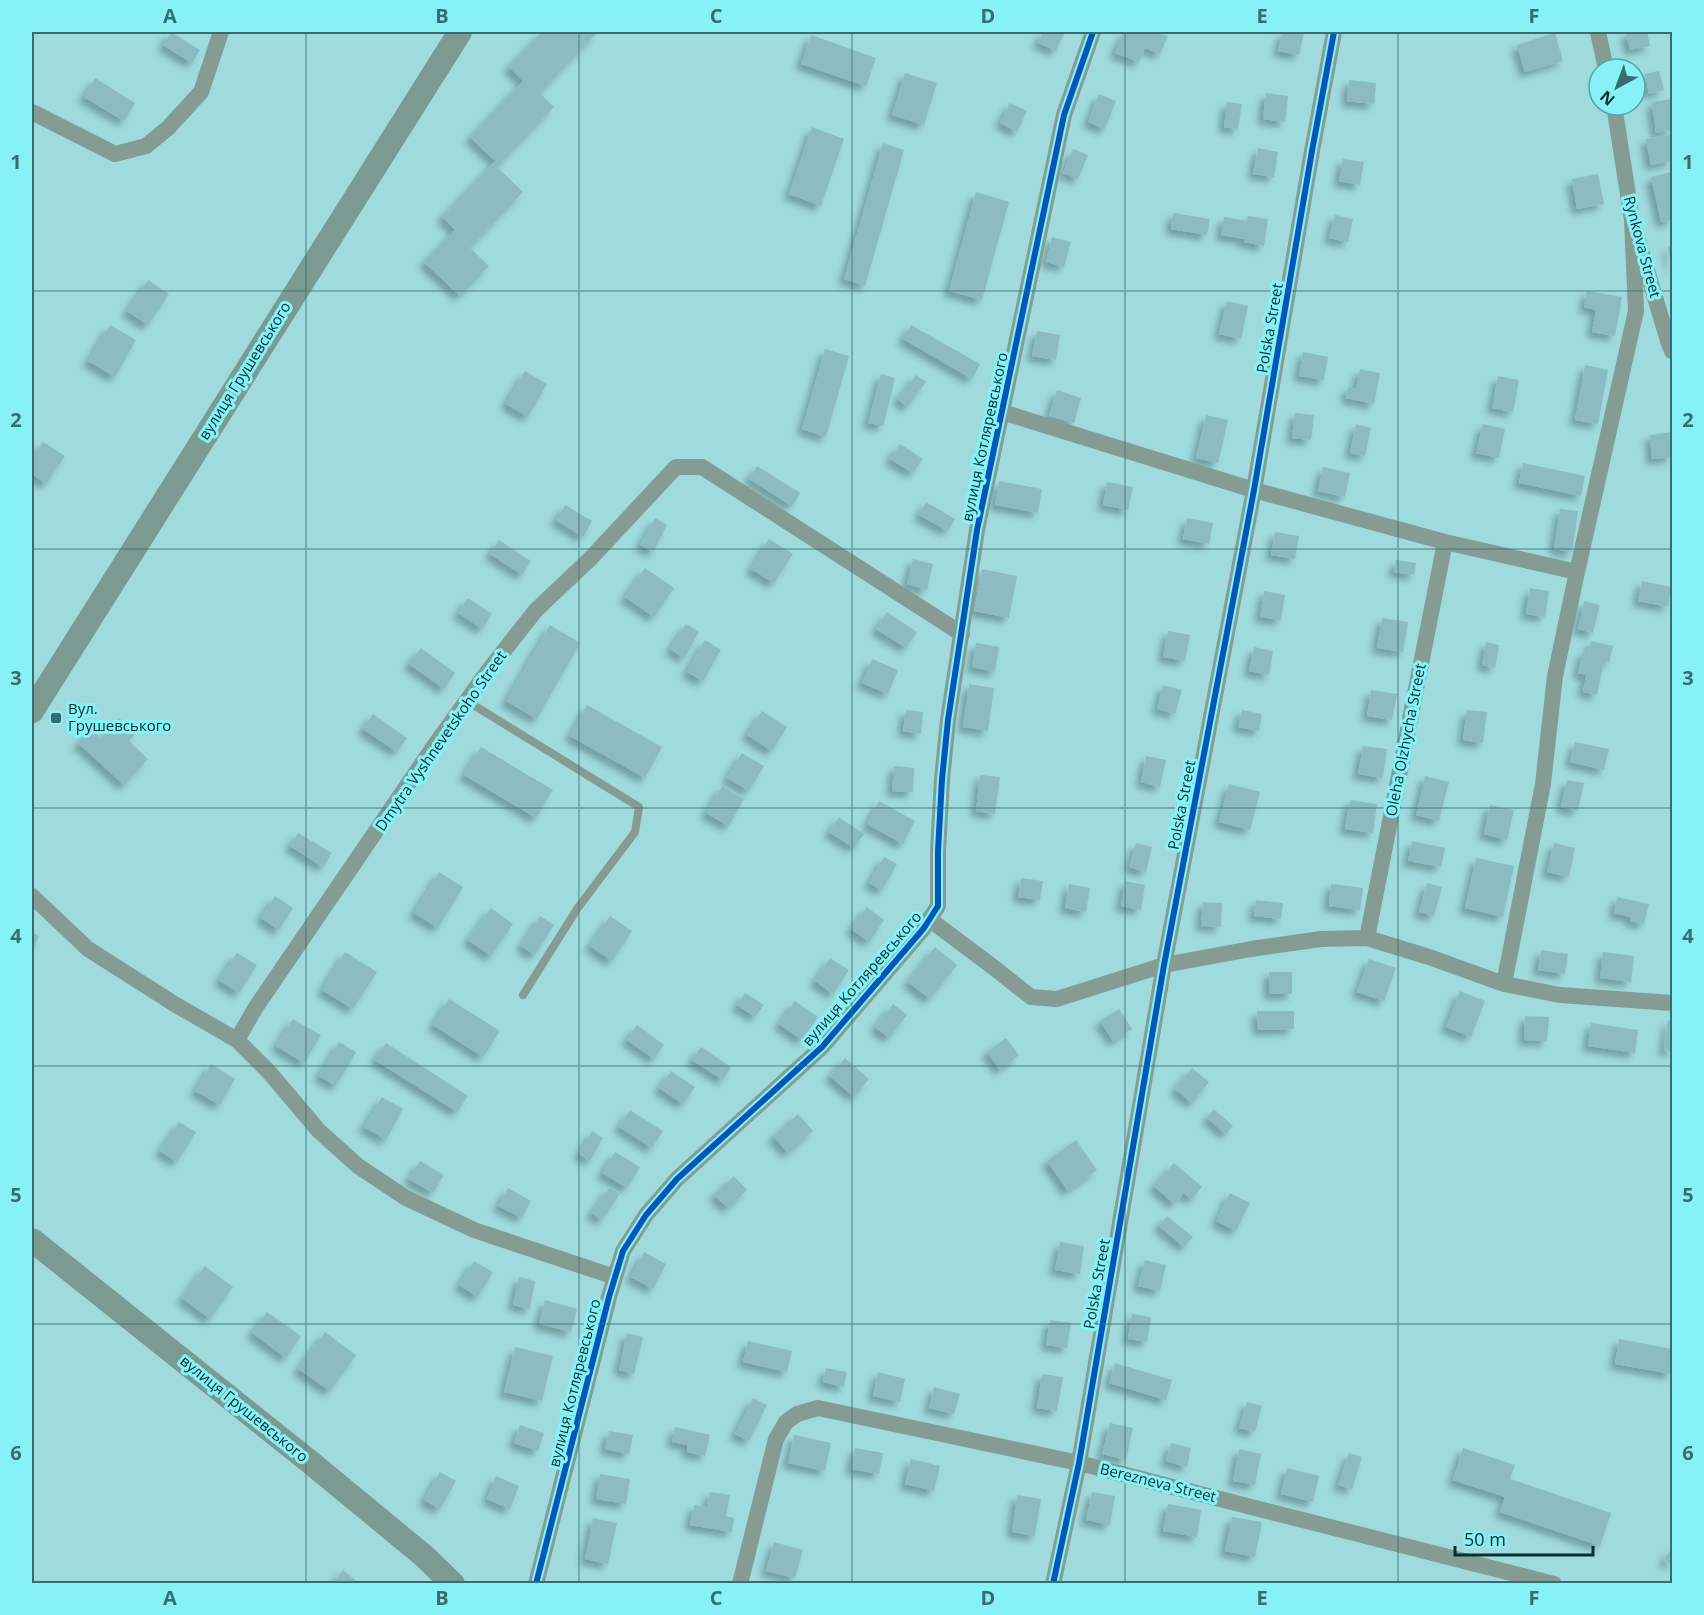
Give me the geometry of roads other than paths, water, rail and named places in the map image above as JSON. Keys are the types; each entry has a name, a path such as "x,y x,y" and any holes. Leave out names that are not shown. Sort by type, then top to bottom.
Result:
{"main road":[{"name":"вулиця Грушевського","path":"32,711 460,32"},
{"name":"вулиця Грушевського","path":"32,1240 310,1462 424,1556 453,1584"}],"street":[{"path":"32,112 115,154 146,146 168,128 201,92 221,32"},
{"name":"вулиця Котляревського","path":"536,1584 623,1251 646,1215 678,1179 822,1047 924,928 938,906 938,852 948,720 977,530 1064,115 1093,32"},
{"name":"Polska Street","path":"1053,1584 1079,1463 1164,965 1254,490 1334,32"},
{"path":"1598,32 1603,57"},
{"name":"Rynkova Street","path":"1616,117 1632,220 1672,351"},
{"path":"1504,984 1543,784 1555,676 1576,572 1636,311 1632,220"},
{"path":"1002,412 1254,490 1445,542 1576,572"},
{"name":"Dmytra Vyshnevetskoho Street","path":"237,1040 256,1007 432,749 536,610 590,559 676,467 702,467 962,634"},
{"name":"Oleha Olzhycha Street","path":"1367,938 1445,542"},
{"path":"32,896 88,949 176,1005 237,1040 269,1072 320,1131 357,1166 406,1198 474,1230 615,1277"},
{"path":"929,920 1031,997 1057,999 1164,965 1251,948 1322,939 1367,938 1504,984 1560,995 1672,1003"},
{"name":"Berezneva Street","path":"740,1584 776,1439 786,1422 797,1414 818,1408 1079,1463 1554,1584"}],"lane":[{"path":"467,701 639,807 635,832 577,909 522,995"}],"place":[{"name":"Вул. Грушевського","path":"56,718"}]}
